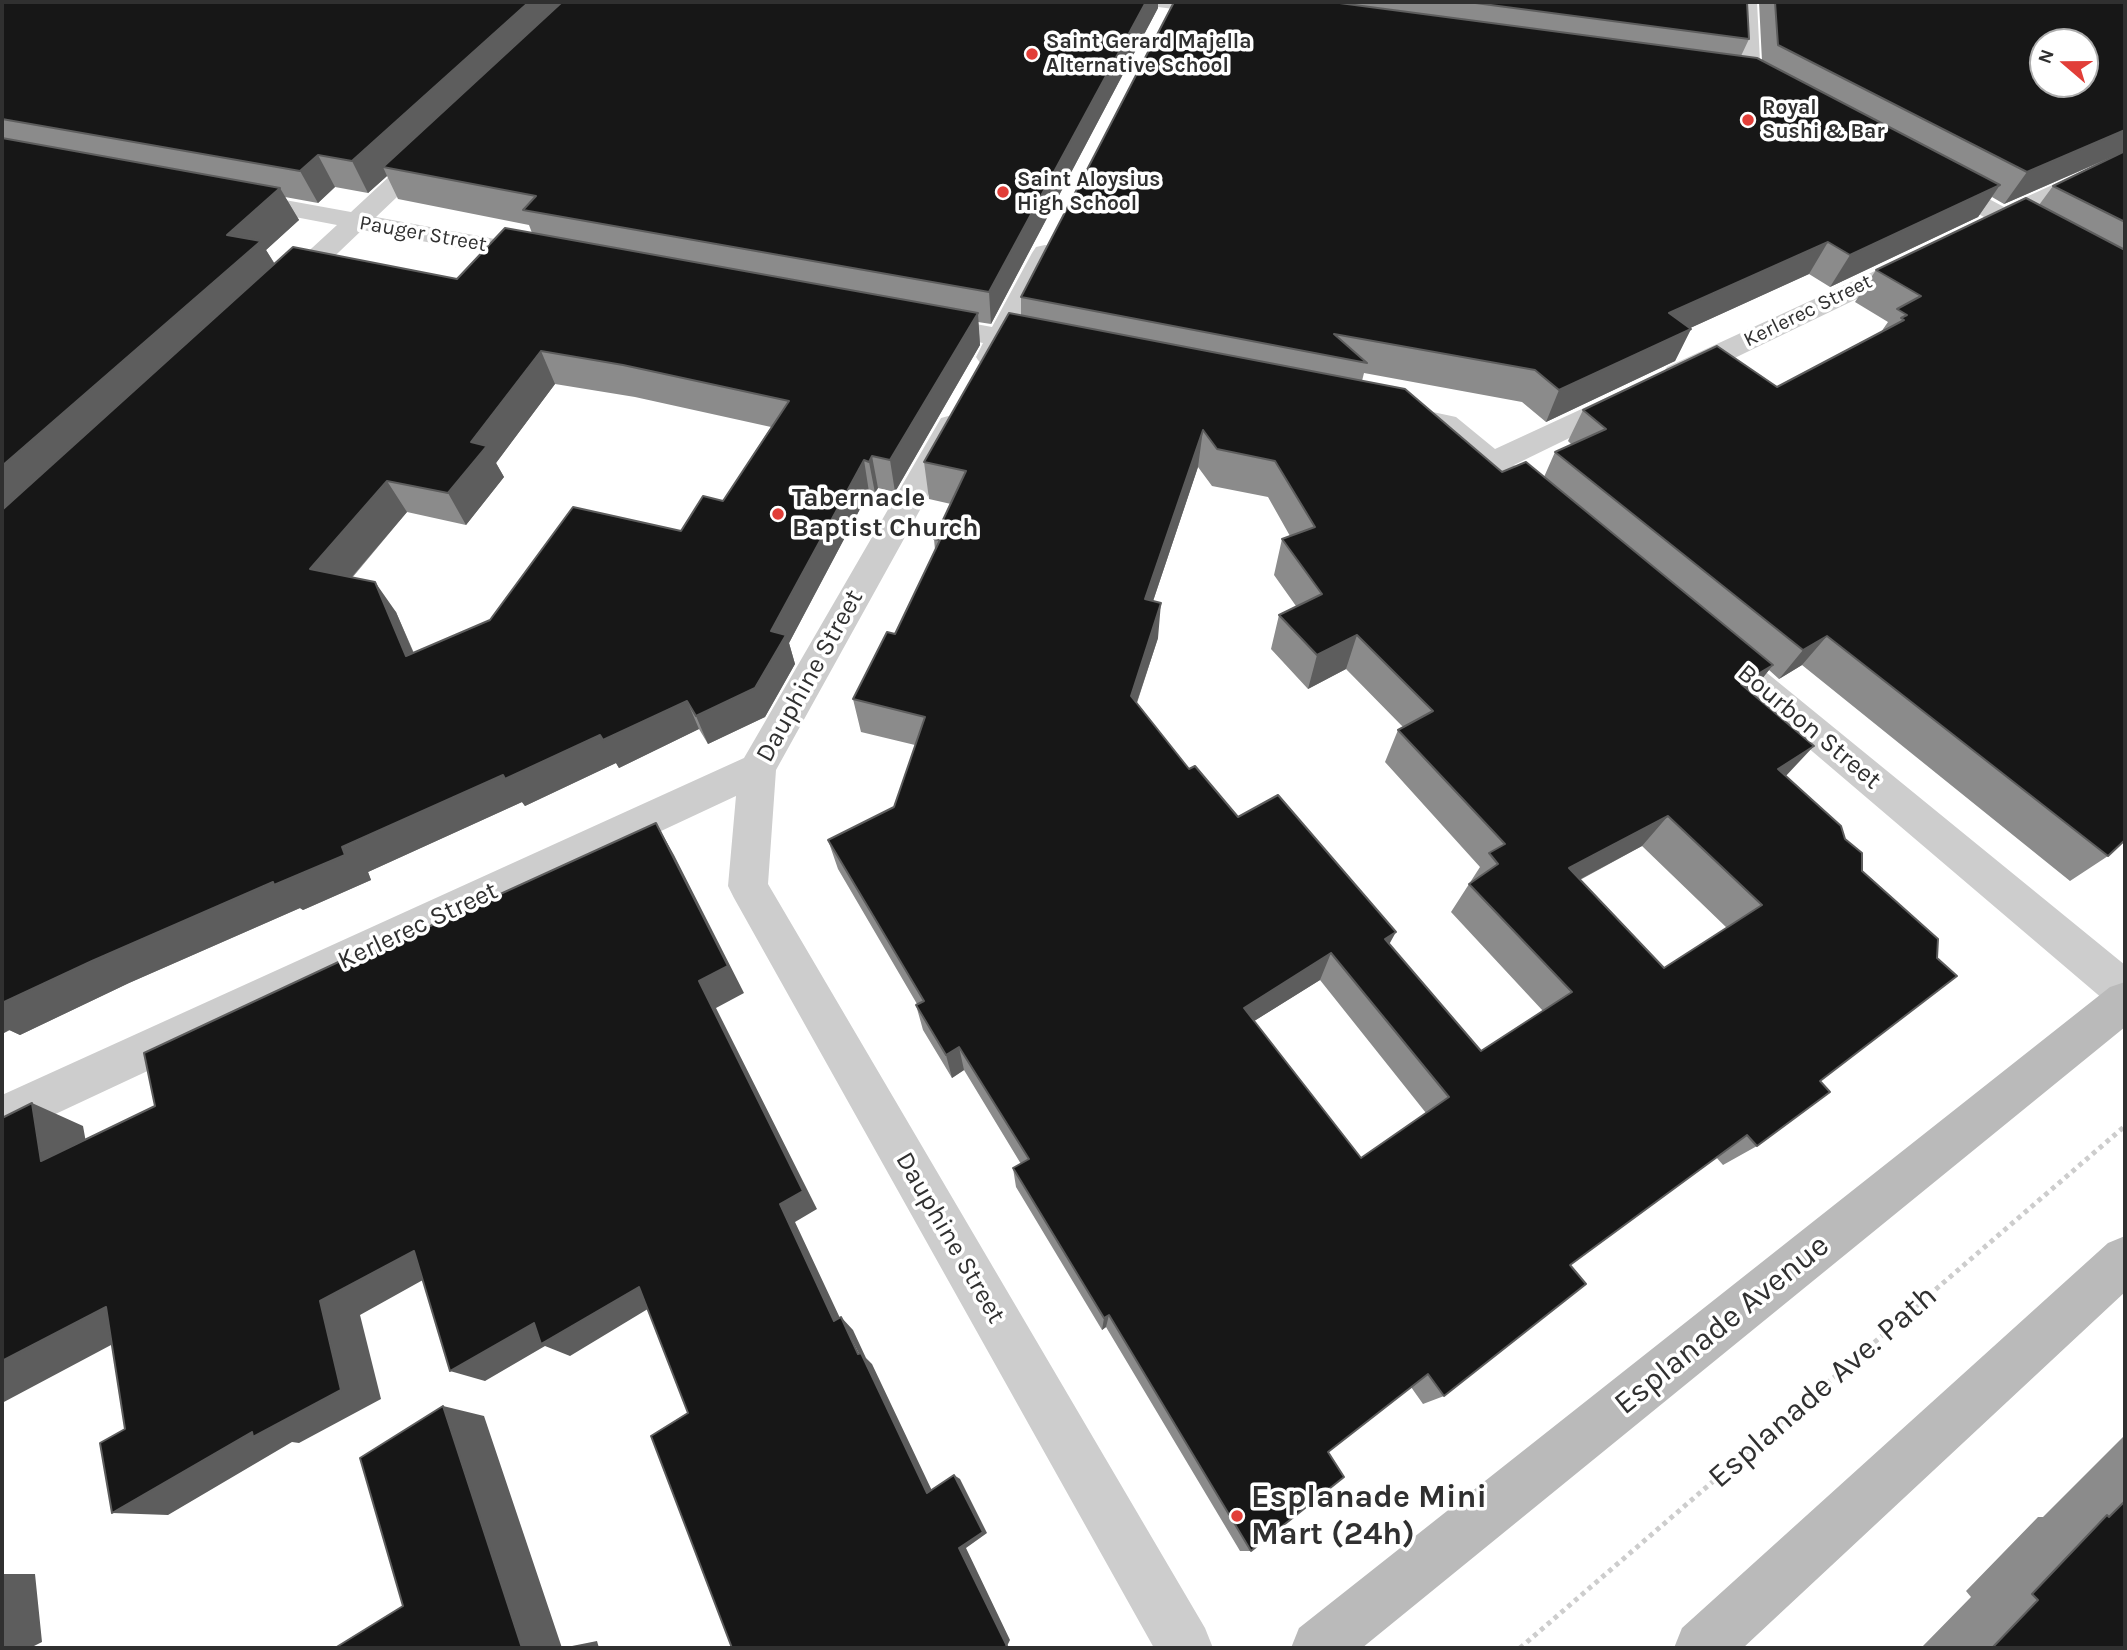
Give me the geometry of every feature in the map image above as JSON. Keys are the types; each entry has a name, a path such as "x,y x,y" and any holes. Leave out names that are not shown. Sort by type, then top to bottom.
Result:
{"street":[{"path":"1155,40 1172,2 1242,12"},
{"path":"1746,2 1749,81"},
{"path":"1721,78 1749,81 1773,94"},
{"path":"265,305 448,136"},
{"path":"1967,235 2125,159"},
{"path":"1919,172 2125,282"},
{"name":"Pauger Street","path":"220,196 562,258"},
{"name":"Dauphine Street","path":"1059,226 971,391 757,769 748,886 1185,1648"},
{"name":"Kerlerec Street","path":"1492,463 1942,247"},
{"path":"905,320 1069,350"},
{"path":"1405,416 1445,425 1566,525"},
{"name":"Bourbon Street","path":"1692,630 2125,991"},
{"name":"Kerlerec Street","path":"2,1117 757,769"},
{"name":"Esplanade Avenue","path":"1319,1648 2125,1001"},
{"path":"1702,1648 2125,1260"}],"path":[{"name":"Esplanade Ave. Path","path":"1520,1648 2125,1126"}],"building":[{"path":"2,2 529,2 352,161 318,155 300,171 2,119"},
{"path":"562,2 1146,2 989,292 523,210 536,196 383,167"},
{"path":"1174,2 1332,2 1757,58 2000,185 1850,255 1828,242 1669,313 1691,329 1559,390 1535,370 1334,334 1367,363 1021,297"},
{"path":"1468,2 1747,2 1749,39"},
{"path":"1775,2 2125,2 2125,130 2027,172 1778,45"},
{"path":"2,138 280,188 227,235 261,241 2,466"},
{"path":"2125,151 2125,222 2053,186"},
{"path":"2026,198 2125,250 2125,840 2108,856 1827,636 1803,650 1555,452 1606,429 1583,410 1717,346 1777,387 1904,320 1901,318 1907,315 1897,309 1921,296 1876,270"},
{"path":"505,228 978,313 890,460 872,456 869,462 864,460 771,631 786,635 755,688 696,716 687,701 603,740 600,735 505,779 503,775 342,847 345,855 274,885 273,882 2,1003 2,510 293,247 457,279","holes":["541,351 623,365 789,401 723,501 703,496 681,531 573,507 490,620 406,656 375,582 310,569 387,481 448,493 487,446 471,442"]},
{"path":"1009,313 1405,389 1502,472 1526,462 1773,665 1741,684 1814,746 1778,769 1841,826 1845,839 1862,853 1862,871 1938,939 1937,958 1957,976 1820,1081 1830,1092 1757,1146 1747,1135 1570,1265 1586,1284 1444,1396 1428,1374 1328,1452 1344,1477 1251,1551 1109,1315 1104,1318 1013,1168 1029,1159 959,1047 946,1055 916,1005 924,1001 828,840 894,807 925,717 853,699 887,632 895,634 940,540 934,539 966,471 924,462","holes":["1203,430 1217,449 1275,461 1315,527 1282,539 1322,594 1279,615 1317,655 1357,635 1433,711 1398,730 1505,844 1489,853 1498,864 1469,884 1572,992 1481,1051 1385,939 1396,932 1278,795 1238,817 1195,766 1189,769 1131,696 1161,603 1145,599","1668,816 1762,905 1664,968 1569,868","1331,953 1449,1097 1361,1158 1244,1008"]},
{"path":"656,823 728,966 699,981 803,1191 780,1204 834,1321 841,1317 858,1354 861,1353 927,1493 954,1475 983,1532 959,1548 1007,1646 1003,1648 732,1648 651,1436 688,1413 639,1287 541,1344 534,1323 450,1371 414,1251 320,1301 341,1390 253,1437 252,1432 112,1513 100,1443 125,1429 106,1307 2,1361 2,1118 32,1103 41,1161 155,1106 144,1053 347,958 349,963"},
{"path":"443,1406 522,1648 335,1648 403,1606 360,1458"},
{"path":"2125,1501 2125,1648 1992,1648 2038,1600 2032,1594 2107,1515 2109,1517"}],"place":[{"name":"Saint Gerard Majella Alternative School","path":"1032,54"},
{"name":"Royal Sushi & Bar","path":"1748,120"},
{"name":"Saint Aloysius High School","path":"1003,192"},
{"name":"Tabernacle Baptist Church","path":"778,514"},
{"name":"Esplanade Mini Mart (24h)","path":"1237,1516"}]}
